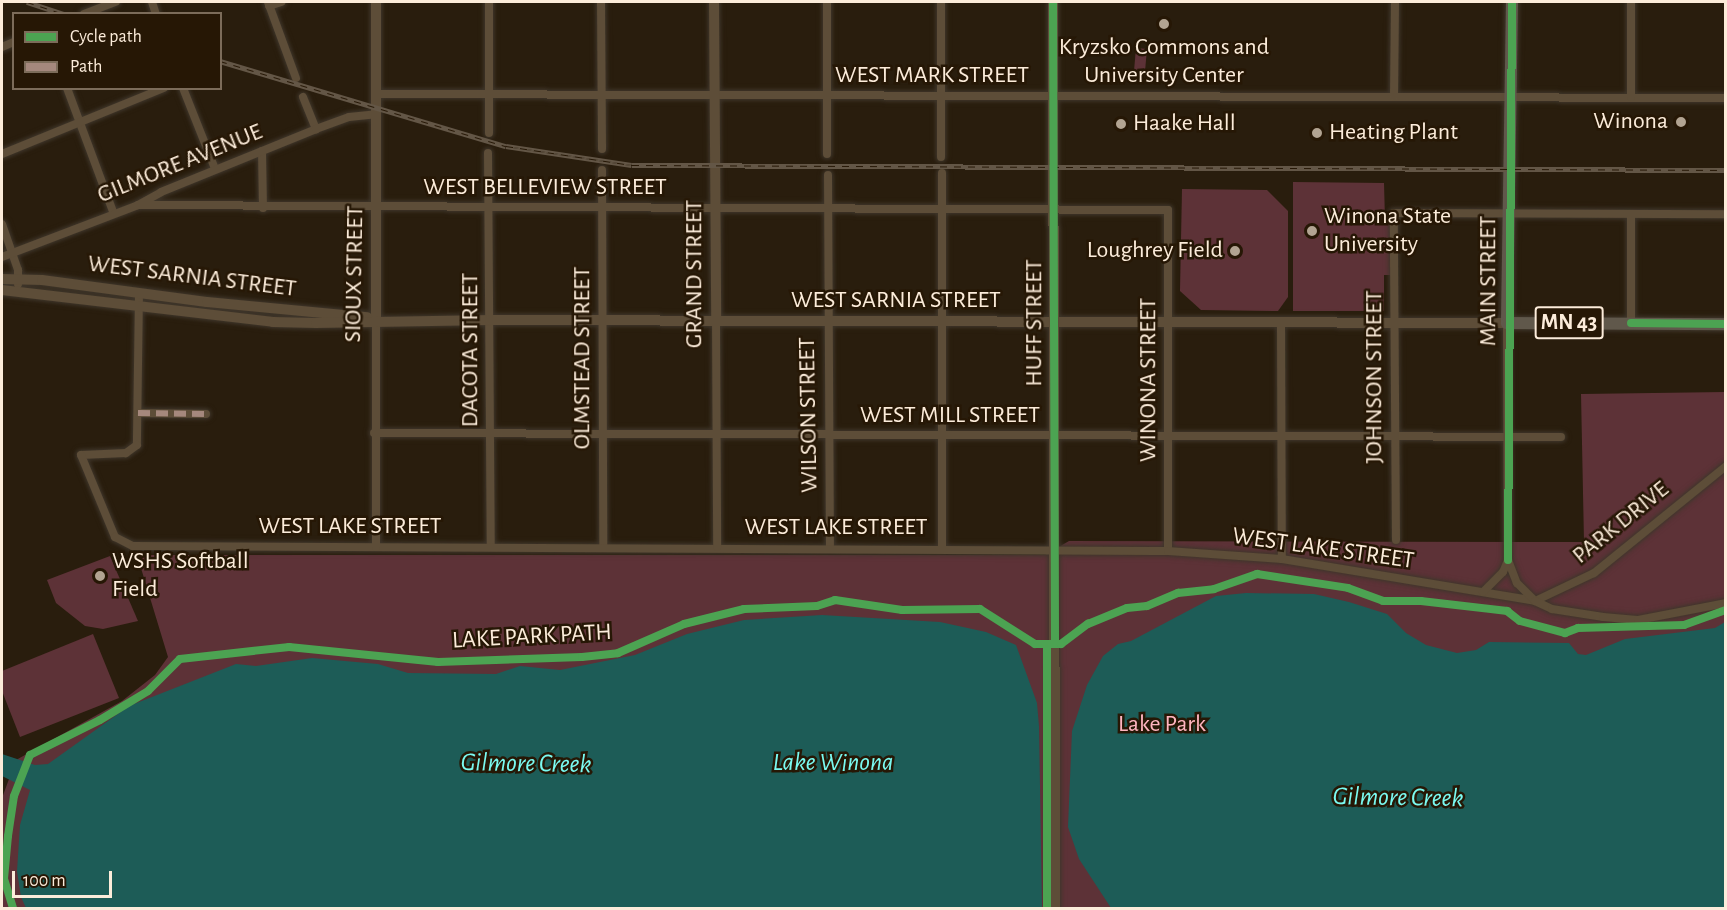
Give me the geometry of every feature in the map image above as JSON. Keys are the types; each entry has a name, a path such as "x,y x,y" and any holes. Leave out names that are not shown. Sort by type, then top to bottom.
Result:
{"main road":[{"name":"MAIN STREET","path":"1507,323 1512,2"},
{"name":"WEST SARNIA STREET","path":"1507,323 1631,323"},
{"name":"MN 43","path":"1631,323 1725,324"}],"street":[{"path":"89,12 116,2"},
{"path":"281,2 269,4 296,78"},
{"name":"SIOUX STREET","path":"376,2 377,207 374,433 376,547"},
{"path":"489,2 489,133"},
{"path":"601,2 602,149"},
{"name":"GRAND STREET","path":"714,2 717,547"},
{"path":"827,2 827,154"},
{"path":"941,2 941,157"},
{"name":"HUFF STREET","path":"1053,2 1055,909"},
{"path":"1394,97 1395,2"},
{"path":"1631,2 1631,97"},
{"path":"68,90 113,212"},
{"path":"2,154 159,90"},
{"path":"184,90 215,169"},
{"name":"WEST MARK STREET","path":"377,94 1725,98"},
{"path":"303,97 316,129"},
{"name":"GILMORE AVENUE","path":"2,257 113,212 138,206 215,169 316,129 349,117 376,114"},
{"path":"262,151 263,208"},
{"name":"DACOTA STREET","path":"488,153 491,547"},
{"name":"OLMSTEAD STREET","path":"602,170 603,546"},
{"path":"942,173 942,548"},
{"name":"WILSON STREET","path":"828,175 830,547"},
{"name":"WEST BELLEVIEW STREET","path":"138,206 1168,210"},
{"name":"WINONA STREET","path":"1168,210 1168,551"},
{"path":"1508,212 1725,214"},
{"name":"JOHNSON STREET","path":"1396,540 1394,213 1508,212"},
{"path":"1631,214 1631,323"},
{"path":"2,224 18,278 18,291"},
{"name":"WEST SARNIA STREET","path":"2,279 18,278 376,320"},
{"name":"WEST SARNIA STREET","path":"2,290 273,322 491,320 1507,323"},
{"path":"139,293 138,413 206,414"},
{"path":"1281,323 1282,559"},
{"name":"MAIN STREET","path":"1507,323 1508,560 1517,583 1535,601"},
{"name":"WEST LAKE STREET","path":"138,413 137,445 126,453 81,455 115,537 133,546 1055,548 1168,551 1282,559 1535,601 1552,609 1638,620 1725,603"},
{"name":"WEST MILL STREET","path":"374,433 1561,437"},
{"name":"PARK DRIVE","path":"1535,601 1594,573 1725,466"},
{"path":"1483,592 1503,572 1508,560"}],"green space":[{"path":"1136,48 1147,49 1145,71 1134,70"},
{"path":"1293,182 1384,183 1385,219 1391,219 1391,275 1384,275 1384,311 1293,311"},
{"name":"Loughrey Field","path":"1182,189 1267,190 1288,211 1288,297 1278,311 1201,310 1180,291"},
{"name":"Lake Park","path":"1725,392 1725,908 2,908 2,798 16,760 122,701 155,675 168,657 137,555 1045,555 1069,541 1584,542 1581,394"},
{"path":"110,556 138,621 103,629 85,626 56,603 47,580"},
{"path":"93,634 119,698 20,737 2,691 2,671"}],"water":[{"name":"Gilmore Creek","path":"1246,593 1314,594 1349,602 1387,614 1406,633 1426,645 1457,653 1476,650 1489,642 1569,643 1578,654 1586,655 1625,639 1715,628 1725,622 1725,908 1111,908 1079,859 1068,827 1072,731 1087,685 1103,656 1118,644 1131,641 1216,596"},
{"name":"Lake Winona","path":"822,615 940,622 986,632 1016,645 1037,703 1042,908 26,908 21,897 17,871 20,825 30,790 2,776 2,754 35,765 48,764 129,706 236,664 256,666 312,658 378,664 408,673 496,674 520,666 560,670 635,655 687,634 744,620"}],"railway":[{"path":"27,2 59,12"},
{"path":"222,62 506,146 632,165 1726,170"}],"marked path":[{"path":"138,413 206,414"}],"cycle path":[{"path":"1053,2 1055,644"},
{"path":"1508,560 1512,2"},
{"path":"1631,323 1726,324"},
{"name":"LAKE PARK PATH","path":"13,908 4,879 8,836 14,796 30,755 100,720 148,691 180,659 289,647 438,662 582,657 618,653 684,624 744,609 817,606 835,600 902,610 980,609 1035,644 1061,644 1088,624 1127,608 1147,606 1178,593 1214,589 1257,574 1348,588 1383,601 1421,601 1507,611 1520,621 1565,633 1578,628 1684,625 1726,610"},
{"path":"1047,645 1047,908"}],"place":[{"name":"Kryzsko Commons and University Center","path":"1164,24"},
{"name":"Winona","path":"1681,122"},
{"name":"Haake Hall","path":"1121,124"},
{"name":"Heating Plant","path":"1317,133"},
{"name":"Winona State University","path":"1312,231"},
{"name":"Loughrey Field","path":"1235,251"},
{"name":"WSHS Softball Field","path":"100,576"}]}
